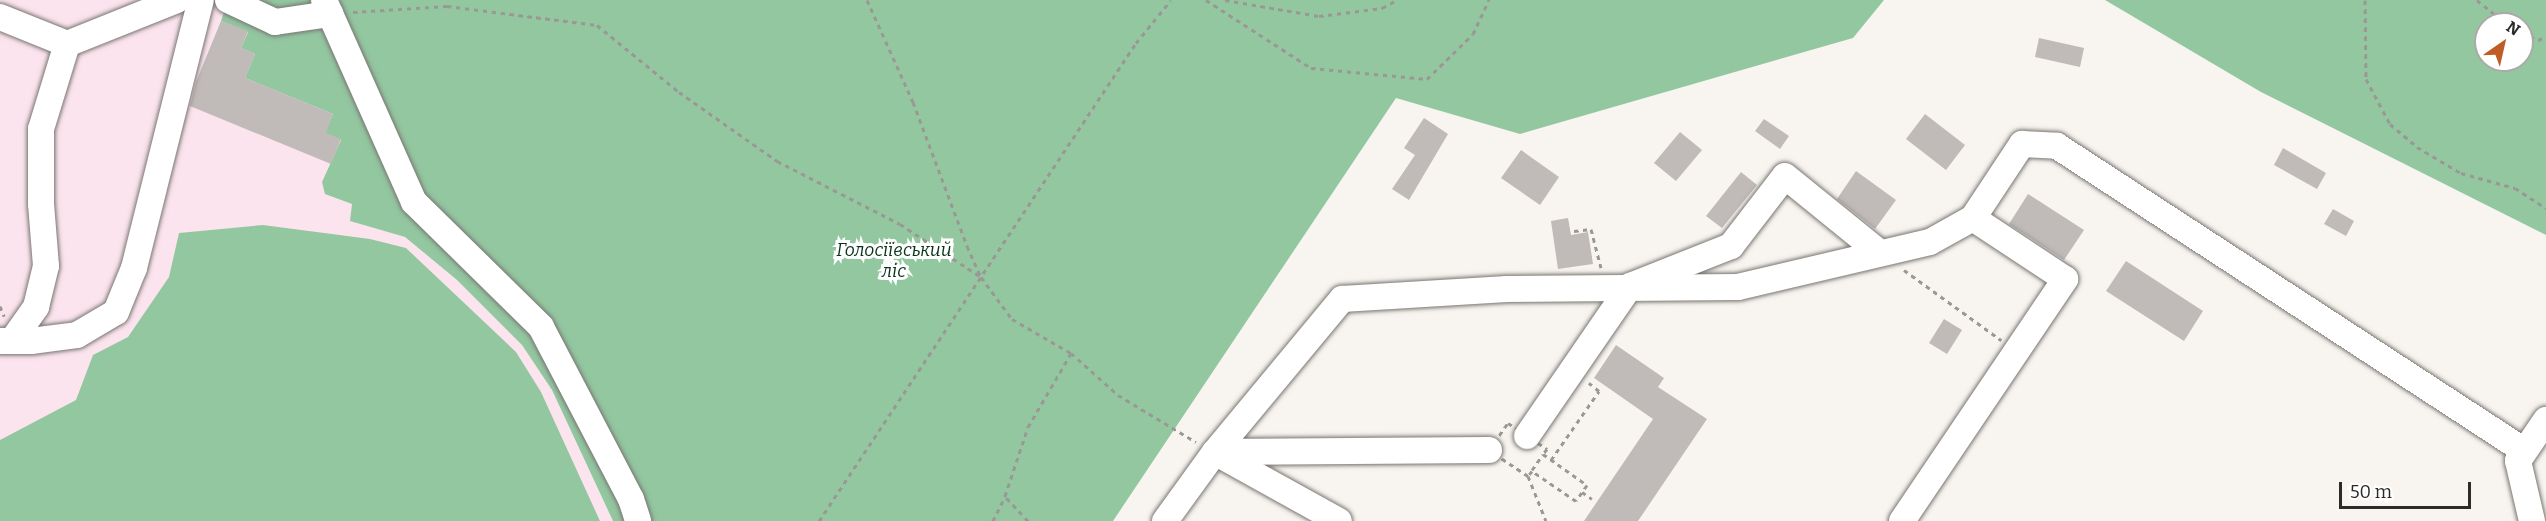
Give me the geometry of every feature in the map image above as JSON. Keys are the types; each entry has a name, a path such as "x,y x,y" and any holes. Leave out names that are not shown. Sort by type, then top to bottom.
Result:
{"lane":[{"path":"0,17 67,44 177,0"},
{"path":"6,341 31,341 77,335 116,312 134,268 201,0"},
{"path":"228,0 275,22 327,5 414,202 542,327 631,499 638,521"},
{"path":"6,341 36,307 46,266 41,204 41,129 67,44"},
{"path":"1165,521 1215,452 1342,299 1507,289 1738,287 1930,242 1972,218 2022,144 2057,146 2523,450"},
{"path":"1535,445 1618,287 1731,246 1785,176 1880,253"},
{"path":"1902,521 2065,279 1972,218"},
{"path":"2532,521 2518,461 2523,450 2546,420"},
{"path":"1215,452 1489,450"},
{"path":"1215,452 1339,521"}],"path":[{"path":"867,0 913,102 967,246 981,277 1012,319 1071,353 1118,396 1215,452"},
{"path":"819,521 1136,43 1171,0"},
{"path":"1206,0 1311,68 1427,79 1473,34 1489,0"},
{"path":"1225,0 1319,16 1382,8 1397,0"},
{"path":"2365,0 2366,79 2390,124 2417,147 2461,173 2516,188 2546,208"},
{"path":"2477,0 2492,12"},
{"path":"327,5 447,6 597,25 679,92 777,161 900,224 981,277"},
{"path":"1574,231 1591,229 1618,287"},
{"path":"1880,253 2016,351"},
{"path":"993,521 1005,496 1028,427 1071,353"},
{"path":"1551,460 1599,391"},
{"path":"1532,471 1576,501 1587,485 1551,460 1508,423 1489,450 1528,476 1546,521"},
{"path":"1528,476 1532,471 1535,445"},
{"path":"1582,492 1592,499"},
{"path":"1005,496 1028,521"}],"shaded area":[{"path":"0,0 228,0 248,31 255,54 246,78 333,114 341,139 322,182 352,204 351,221 405,237 457,280 522,345 552,390 613,521 0,521"}],"green space":[{"name":"Голосіївський ліс","path":"228,0 1884,0 1853,38 1520,134 1396,98 1113,521 613,521 552,390 522,345 457,280 405,237 350,221 352,204 325,194 322,182 341,140 325,133 333,114 245,78 255,54 241,48 248,32 221,21"},
{"path":"2105,0 2546,0 2546,235 2261,92"},
{"path":"263,225 370,239 406,248 516,352 541,392 600,521 0,521 0,440 76,400 93,355 128,337 169,277 179,233"}],"building":[{"path":"221,21 248,31 241,48 255,54 245,78 333,114 326,133 341,139 331,164 190,106 196,82"},
{"path":"2039,38 2084,48 2080,67 2035,57"},
{"path":"1925,114 1965,145 1946,170 1906,139"},
{"path":"1424,118 1448,134 1409,200 1392,189 1415,155 1404,148"},
{"path":"1764,119 1789,136 1780,149 1755,131"},
{"path":"1680,132 1702,150 1676,181 1654,163"},
{"path":"2283,148 2326,173 2317,189 2274,165"},
{"path":"1521,150 1559,177 1540,205 1501,178"},
{"path":"1856,171 1896,200 1875,229 1837,199"},
{"path":"1741,172 1757,185 1722,228 1706,216"},
{"path":"2028,194 2084,230 2064,260 2009,224"},
{"path":"2333,209 2354,221 2346,236 2324,224"},
{"path":"1568,218 1571,235 1588,232 1593,264 1558,269 1551,221"},
{"path":"2126,261 2203,311 2184,341 2106,291"},
{"path":"1944,319 1962,330 1947,354 1929,343"},
{"path":"1616,345 1664,378 1658,387 1707,419 1638,521 1584,521 1653,419 1594,378"}]}
